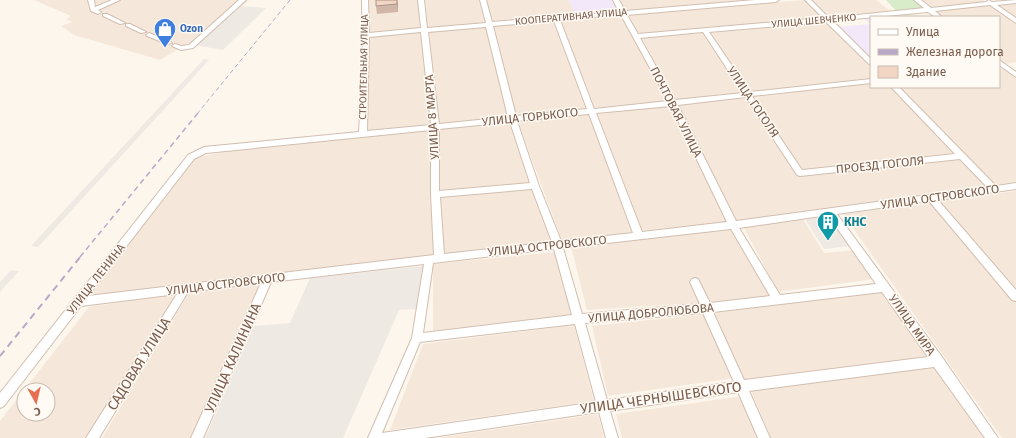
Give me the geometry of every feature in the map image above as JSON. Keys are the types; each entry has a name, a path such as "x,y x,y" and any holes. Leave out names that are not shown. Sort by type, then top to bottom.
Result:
{"street":[{"path":"91,0 99,13 181,48 192,46 244,0"},
{"path":"99,13 118,0"},
{"name":"СТРОИТЕЛЬНАЯ УЛИЦА","path":"364,134 366,35 365,0"},
{"name":"УЛИЦА 8 МАРТА","path":"374,438 417,338 434,259 435,126 421,0"},
{"path":"482,0 513,120 535,186 558,246 612,438"},
{"name":"ПОЧТОВАЯ УЛИЦА","path":"616,0 673,103 733,225 777,300"},
{"name":"КООПЕРАТИВНАЯ УЛИЦА","path":"366,35 624,13 742,1 776,0"},
{"path":"808,0 870,62"},
{"path":"917,0 938,16"},
{"path":"988,1 1016,0"},
{"path":"988,1 1016,21"},
{"name":"УЛИЦА ШЕВЧЕНКО","path":"637,36 930,10 988,1"},
{"path":"556,19 639,236"},
{"name":"УЛИЦА ГОГОЛЯ","path":"705,31 800,173"},
{"path":"1001,65 1016,65"},
{"path":"1001,65 1016,75"},
{"name":"УЛИЦА ГОРЬКОГО","path":"191,157 204,150 435,126 513,120 870,81"},
{"path":"896,88 960,156 993,188"},
{"name":"ПРОЕЗД ГОГОЛЯ","path":"800,173 960,156"},
{"name":"УЛИЦА ЛЕНИНА","path":"0,402 191,157"},
{"path":"435,194 535,186"},
{"path":"1012,186 1016,195"},
{"name":"УЛИЦА ОСТРОВСКОГО","path":"78,302 268,278 558,246 831,213 1012,186"},
{"path":"931,198 1016,297"},
{"name":"УЛИЦА МИРА","path":"831,213 992,438"},
{"name":"УЛИЦА КАЛИНИНА","path":"198,438 268,278"},
{"path":"695,282 743,386 764,438"},
{"name":"УЛИЦА ДОБРОЛЮБОВА","path":"417,338 579,319 707,308 885,287"},
{"name":"САДОВАЯ УЛИЦА","path":"92,438 185,289"},
{"name":"УЛИЦА ЧЕРНЫШЕВСКОГО","path":"384,438 743,386 938,361"}],"shaded area":[{"path":"34,0 249,0 194,45 188,43 160,60 74,35 61,26 72,22 66,19 71,16"},
{"path":"368,0 418,0 421,29 369,33"},
{"path":"425,0 479,0 485,23 428,28"},
{"path":"486,0 614,0 620,11 492,22"},
{"path":"568,0 611,0 617,11 575,14"},
{"path":"620,0 738,0 739,1 626,11"},
{"path":"804,0 822,18 639,34 628,14"},
{"path":"810,0 876,0 890,11 828,18"},
{"path":"920,0 983,0 985,2 931,8"},
{"path":"1016,2 1016,19 996,4"},
{"path":"990,5 1016,24 1016,62 1005,64 1000,60 1000,16 942,16 935,11"},
{"path":"241,6 266,8 223,50 194,45"},
{"path":"621,15 668,101 595,108 560,20"},
{"path":"870,18 870,24 865,19"},
{"path":"553,21 587,109 516,117 493,26"},
{"path":"825,22 870,66 870,78 751,92 709,33"},
{"path":"870,24 870,58 838,27"},
{"path":"486,26 508,117 439,124 429,32"},
{"path":"422,32 431,124 368,131 369,37"},
{"path":"703,33 743,93 675,100 641,37"},
{"path":"204,59 209,60 38,247 31,246"},
{"path":"1000,69 1004,69 1016,78 1016,182 994,185 900,88 1000,88"},
{"path":"870,83 870,88 892,88 954,153 802,170 754,97"},
{"path":"746,98 796,174 799,176 959,159 986,186 736,221 678,105"},
{"path":"670,106 727,222 642,231 597,113"},
{"path":"589,114 632,232 562,241 518,122"},
{"path":"510,122 552,243 444,254 440,194 440,129"},
{"path":"431,130 431,194 434,255 87,297 193,158 230,151"},
{"path":"1016,191 1016,438 1002,438 843,214"},
{"path":"830,216 850,246 824,249 805,219"},
{"path":"803,219 824,253 856,250 875,279 778,292 743,226"},
{"path":"732,229 771,296 707,303 696,279 691,279 699,303 587,310 571,247"},
{"path":"556,252 574,314 433,331 433,264"},
{"path":"423,266 417,309 399,310 343,438 205,438 254,326 290,323 310,278"},
{"path":"11,270 19,271 0,292 0,282"},
{"path":"261,284 190,438 102,438 189,293"},
{"path":"883,291 929,356 744,379 713,310"},
{"path":"176,294 180,295 89,438 0,438 0,421 16,400 16,422 56,422 56,382 30,382 89,307"},
{"path":"707,314 735,378 608,396 592,326"},
{"path":"574,325 594,401 390,430 423,344"},
{"path":"936,367 985,438 771,438 751,391"},
{"path":"743,396 761,438 622,438 616,414"},
{"path":"598,414 604,438 437,438"}],"green space":[{"path":"886,0 913,0 925,9 898,13"}],"building":[{"path":"376,0 397,0 397,4 376,6"}],"railway":[{"path":"197,114 290,0"},
{"path":"80,257 198,113"},
{"path":"0,356 81,256"}],"place":[{"name":"Ozon","path":"165,48"},
{"name":"КНС","path":"828,242"}]}
